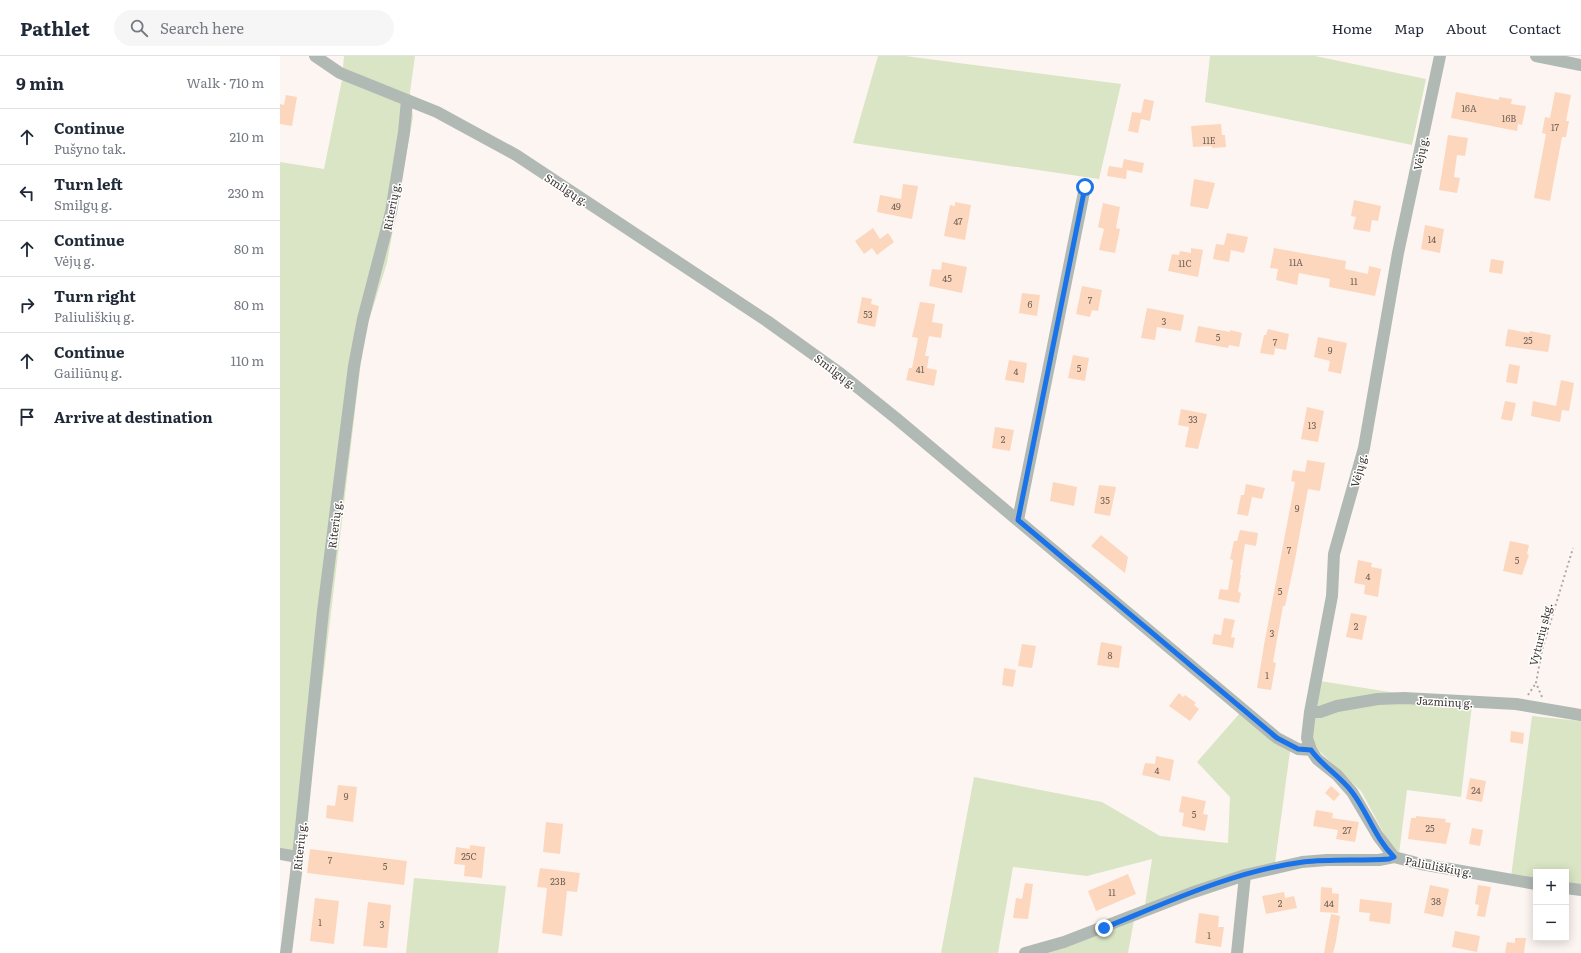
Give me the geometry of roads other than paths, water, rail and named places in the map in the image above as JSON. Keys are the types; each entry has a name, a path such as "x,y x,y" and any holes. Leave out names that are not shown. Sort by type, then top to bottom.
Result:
{"street":[{"name":"Smilgų g.","path":"315,56 340,73 437,112 516,155 767,321 841,374 898,419 1277,738 1298,749 1311,750"},
{"name":"Vėjų g.","path":"1311,750 1308,738 1310,712 1332,596 1334,554 1364,448 1398,253 1440,56"},
{"path":"1536,56 1581,65"},
{"name":"Riterių g.","path":"286,953 298,857 323,611 354,366 363,319 391,212 404,132 407,100"},
{"path":"1018,520 1085,187"},
{"name":"Jazminų g.","path":"1310,712 1320,712 1337,706 1378,699 1404,698 1516,704 1581,715"},
{"path":"1311,750 1317,759 1337,775 1352,792 1378,836 1394,857"},
{"path":"280,854 298,857"},
{"name":"Paliuliškių g.","path":"1025,953 1064,942 1191,893 1245,875 1302,862 1389,859 1394,857 1421,864 1533,883"},
{"path":"1237,953 1245,875"},
{"path":"1569,888 1581,890"}]}
